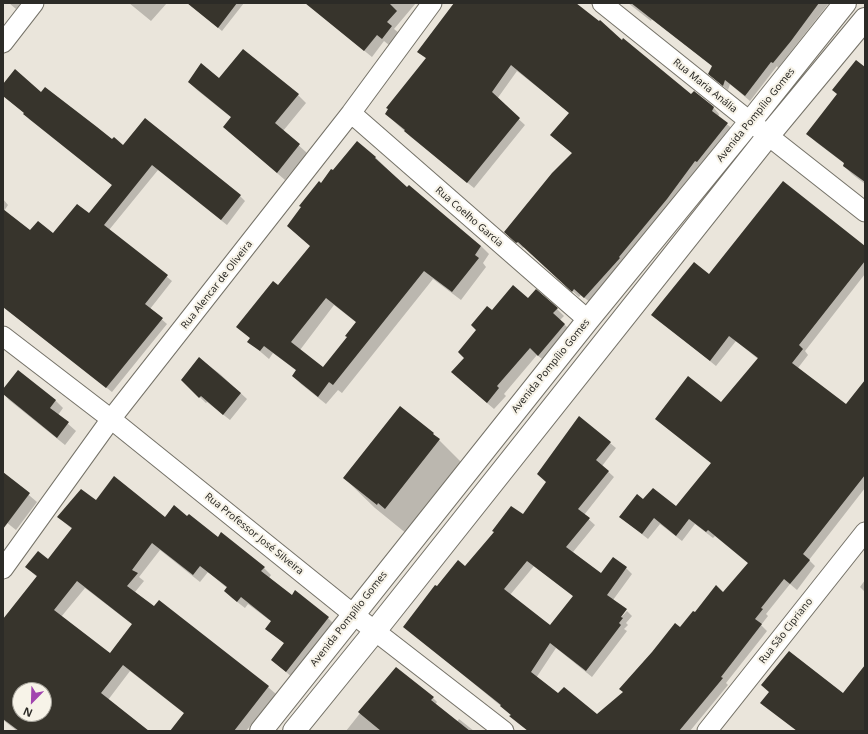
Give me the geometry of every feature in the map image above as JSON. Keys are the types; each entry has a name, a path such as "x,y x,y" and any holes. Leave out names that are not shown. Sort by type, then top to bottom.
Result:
{"main road":[{"name":"Avenida Pompílio Gomes","path":"261,731 588,320 845,3"},
{"path":"294,731 768,136 865,19"}],"street":[{"path":"3,44 34,3"},
{"name":"Rua Alencar de Oliveira","path":"3,569 111,419 351,113 432,3"},
{"name":"Rua Maria Anália","path":"602,3 865,212"},
{"name":"Rua Coelho Garcia","path":"351,113 588,320"},
{"name":"Rua Professor José Silveira","path":"3,336 111,419 353,614 504,731"},
{"name":"Rua São Cipriano","path":"707,731 865,532"}],"building":[{"path":"187,3 237,3 218,28"},
{"path":"305,3 389,3 397,11 387,22 392,26 382,39 377,35 364,51"},
{"path":"454,3 576,3 599,21 600,20 622,40 623,38 691,94 694,91 714,107 712,111 728,123 697,162 695,161 667,199 619,257 620,258 584,298 574,289 572,292 518,242 516,243 504,232 552,173 572,153 550,135 569,113 511,65 492,92 520,118 467,183 385,114 388,109 386,108 426,58 417,52"},
{"path":"631,3 819,3 791,41 773,63 771,62 745,96 725,80 723,86 708,74 712,66"},
{"path":"243,49 299,94 275,123 300,144 277,173 223,127 231,117 188,82 201,63 219,78"},
{"path":"856,60 865,67 865,182 843,166 844,163 806,134 837,94 832,90"},
{"path":"15,69 41,92 45,87 112,139 114,137 123,145 145,118 241,195 221,220 152,165 104,225 168,275 145,304 163,318 106,388 3,307 3,209 30,230 38,221 53,233 77,204 89,213 112,185 23,114 24,113 3,96 3,84"},
{"path":"357,141 407,187 409,185 481,246 475,255 479,258 452,292 424,271 333,385 329,382 318,397 292,376 296,370 264,346 260,351 247,342 250,338 236,327 273,281 278,285 310,246 287,226 301,207 299,206 319,181 321,183 331,169 333,170","holes":["326,298 356,322 345,336 347,337 323,367 291,342"]},
{"path":"783,181 865,246 865,261 799,345 803,349 792,363 846,404 865,380 865,475 803,554 810,560 790,584 784,579 761,608 763,609 755,619 762,624 721,677 723,678 679,731 528,731 509,716 511,715 500,706 501,705 403,627 435,585 437,586 458,560 465,566 494,532 492,531 511,506 523,514 546,482 537,474 579,416 611,442 596,460 609,471 578,509 590,518 566,547 601,573 613,557 627,567 607,595 627,609 621,617 623,618 619,623 621,625 586,671 550,643 531,672 558,693 564,687 597,714 623,692 619,689 652,652 675,623 680,627 693,611 695,612 716,585 723,592 748,563 708,530 706,532 689,519 676,536 654,518 642,534 619,517 637,494 643,499 653,488 676,506 711,463 655,419 688,376 721,402 758,358 729,336 710,361 651,315 694,262 709,274","holes":["527,561 573,596 550,625 504,589"]},
{"path":"513,285 528,298 536,289 558,308 553,313 565,324 538,356 530,348 497,386 499,388 487,403 451,372 464,358 458,352 476,330 471,325 487,306 492,310"},
{"path":"199,357 241,393 223,415 201,396 199,398 181,380"},
{"path":"18,370 56,400 50,408 69,422 57,438 3,394 3,389"},
{"path":"400,406 440,439 385,509 378,503 377,505 343,478"},
{"path":"3,472 30,493 3,529"},
{"path":"114,476 165,517 174,505 187,516 189,514 218,537 221,532 265,567 261,571 292,595 295,590 329,617 286,672 271,660 284,643 265,629 271,621 241,597 237,602 224,591 227,587 200,566 193,575 152,543 132,570 138,573 127,586 154,606 159,600 269,686 234,731 170,731 184,713 123,665 101,693 149,731 19,731 3,719 3,619 37,576 25,567 38,551 48,559 72,528 57,517 81,489 96,500","holes":["77,581 132,624 110,653 54,610"]},
{"path":"789,651 843,693 865,665 865,731 797,731 760,703 769,692 761,685"},
{"path":"396,667 434,697 431,700 470,731 381,731 358,712"}]}
